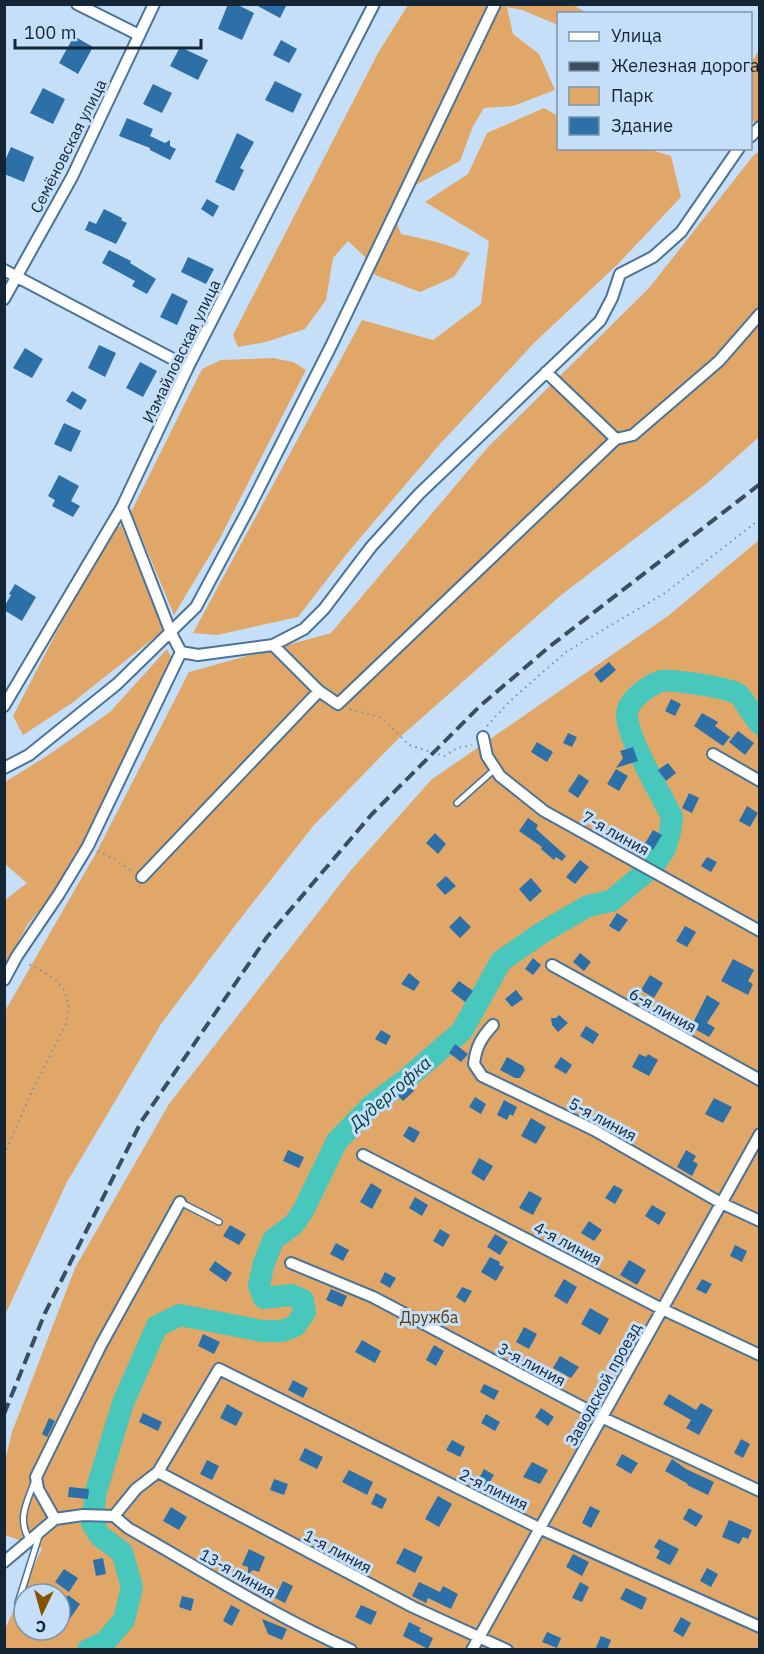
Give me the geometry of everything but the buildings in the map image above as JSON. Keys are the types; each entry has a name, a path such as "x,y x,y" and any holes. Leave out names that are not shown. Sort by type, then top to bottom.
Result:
{"street":[{"path":"77,4 139,35"},
{"name":"Семёновская улица","path":"4,299 72,177 154,4"},
{"name":"Измайловская улица","path":"4,706 122,507 188,367 374,4"},
{"path":"4,768 29,755 117,684 196,607 249,508 410,184 495,4"},
{"path":"181,652 198,655 273,645 304,628 324,609 371,547 418,494 600,321 612,298 620,274 653,257 681,232 738,150"},
{"path":"4,270 188,367"},
{"path":"273,645 319,691 338,704 616,439 633,435 719,361 759,314"},
{"path":"546,372 616,439"},
{"path":"122,507 171,633 181,652"},
{"path":"4,980 88,846 181,652"},
{"path":"142,877 319,691"},
{"name":"7-я линия","path":"483,740 487,756 500,776 544,811 759,931"},
{"path":"714,754 759,781"},
{"name":"6-я линия","path":"552,965 759,1080"},
{"name":"5-я линия","path":"493,1025 480,1038 475,1053 474,1064 482,1076 594,1130 721,1203 759,1221"},
{"name":"Заводской проезд","path":"472,1650 759,1134"},
{"name":"4-я линия","path":"363,1155 662,1309 759,1354"},
{"path":"55,1519 38,1490 36,1477 101,1345 180,1202"},
{"name":"3-я линия","path":"291,1263 373,1297 602,1417 759,1491"},
{"name":"2-я линия","path":"158,1472 219,1369 541,1529 759,1627"},
{"path":"4,1562 55,1519 83,1515 109,1516 136,1489 158,1472"},
{"name":"1-я линия","path":"158,1472 403,1602 507,1650"},
{"name":"13-я линия","path":"109,1516 319,1636 351,1650"}],"lane":[{"path":"457,803 495,769"},
{"path":"180,1202 219,1222"},
{"path":"30,1540 24,1532 23,1519 36,1477"},
{"path":"25,1582 40,1532"}],"path":[{"path":"338,704 382,718 409,745 444,756 457,748 483,740 486,726 510,701 566,652 665,593 759,519"},
{"path":"88,846 142,877"},
{"path":"4,1155 33,1089 66,1024 69,1005 64,990 55,979 17,956"}],"green space":[{"path":"408,5 573,5 585,12 557,12 557,25 522,10 507,7 513,34 539,54 555,90 513,106 484,108 473,126 460,161 412,187 390,205 401,234 437,242 470,253 454,277 420,292 375,275 365,257 348,241 333,258 326,300 305,329 266,342 238,347 233,335 378,53"},
{"path":"759,50 759,123 752,121 752,62"},
{"path":"544,108 557,115 557,150 652,150 671,156 681,197 618,264 535,342 440,444 349,551 298,617 217,635 193,633 362,320 433,340 481,304 489,241 425,202 468,174 487,133"},
{"path":"759,151 759,437 706,484 560,596 399,738 314,825 161,1024 67,1182 5,1315 5,1011 96,853 189,672 331,633 488,447 649,288"},
{"path":"273,358 293,362 306,370 219,540 174,615 131,512 202,369 221,360"},
{"path":"121,525 164,630 72,703 23,735 13,716 113,531"},
{"name":"Дружба","path":"759,540 759,1649 359,1650 318,1631 345,1649 5,1649 5,1629 12,1614 12,1642 72,1642 72,1582 26,1582 42,1548 5,1535 5,1461 12,1432 75,1268 169,1104 351,870 431,780 668,616"},
{"path":"167,649 172,659 80,848 48,900 28,924 5,965 5,900 27,883 5,864 5,782 110,712"}],"waterway":[{"name":"Дудергофка","path":"88,1650 105,1642 124,1620 132,1587 122,1552 100,1536 92,1523 96,1491 123,1403 157,1326 180,1315 262,1331 282,1331 295,1326 305,1312 303,1300 291,1295 264,1298 259,1286 263,1266 273,1240 294,1224 303,1211 337,1141 372,1105 462,1031 501,961 543,932 588,906 611,901 654,865 665,849 672,817 638,751 628,725 628,709 634,699 650,686 661,681 713,687 738,694 760,724"}],"railway":[{"path":"4,1414 45,1313 141,1122 267,937 372,814 480,706 549,647 760,484"}]}
